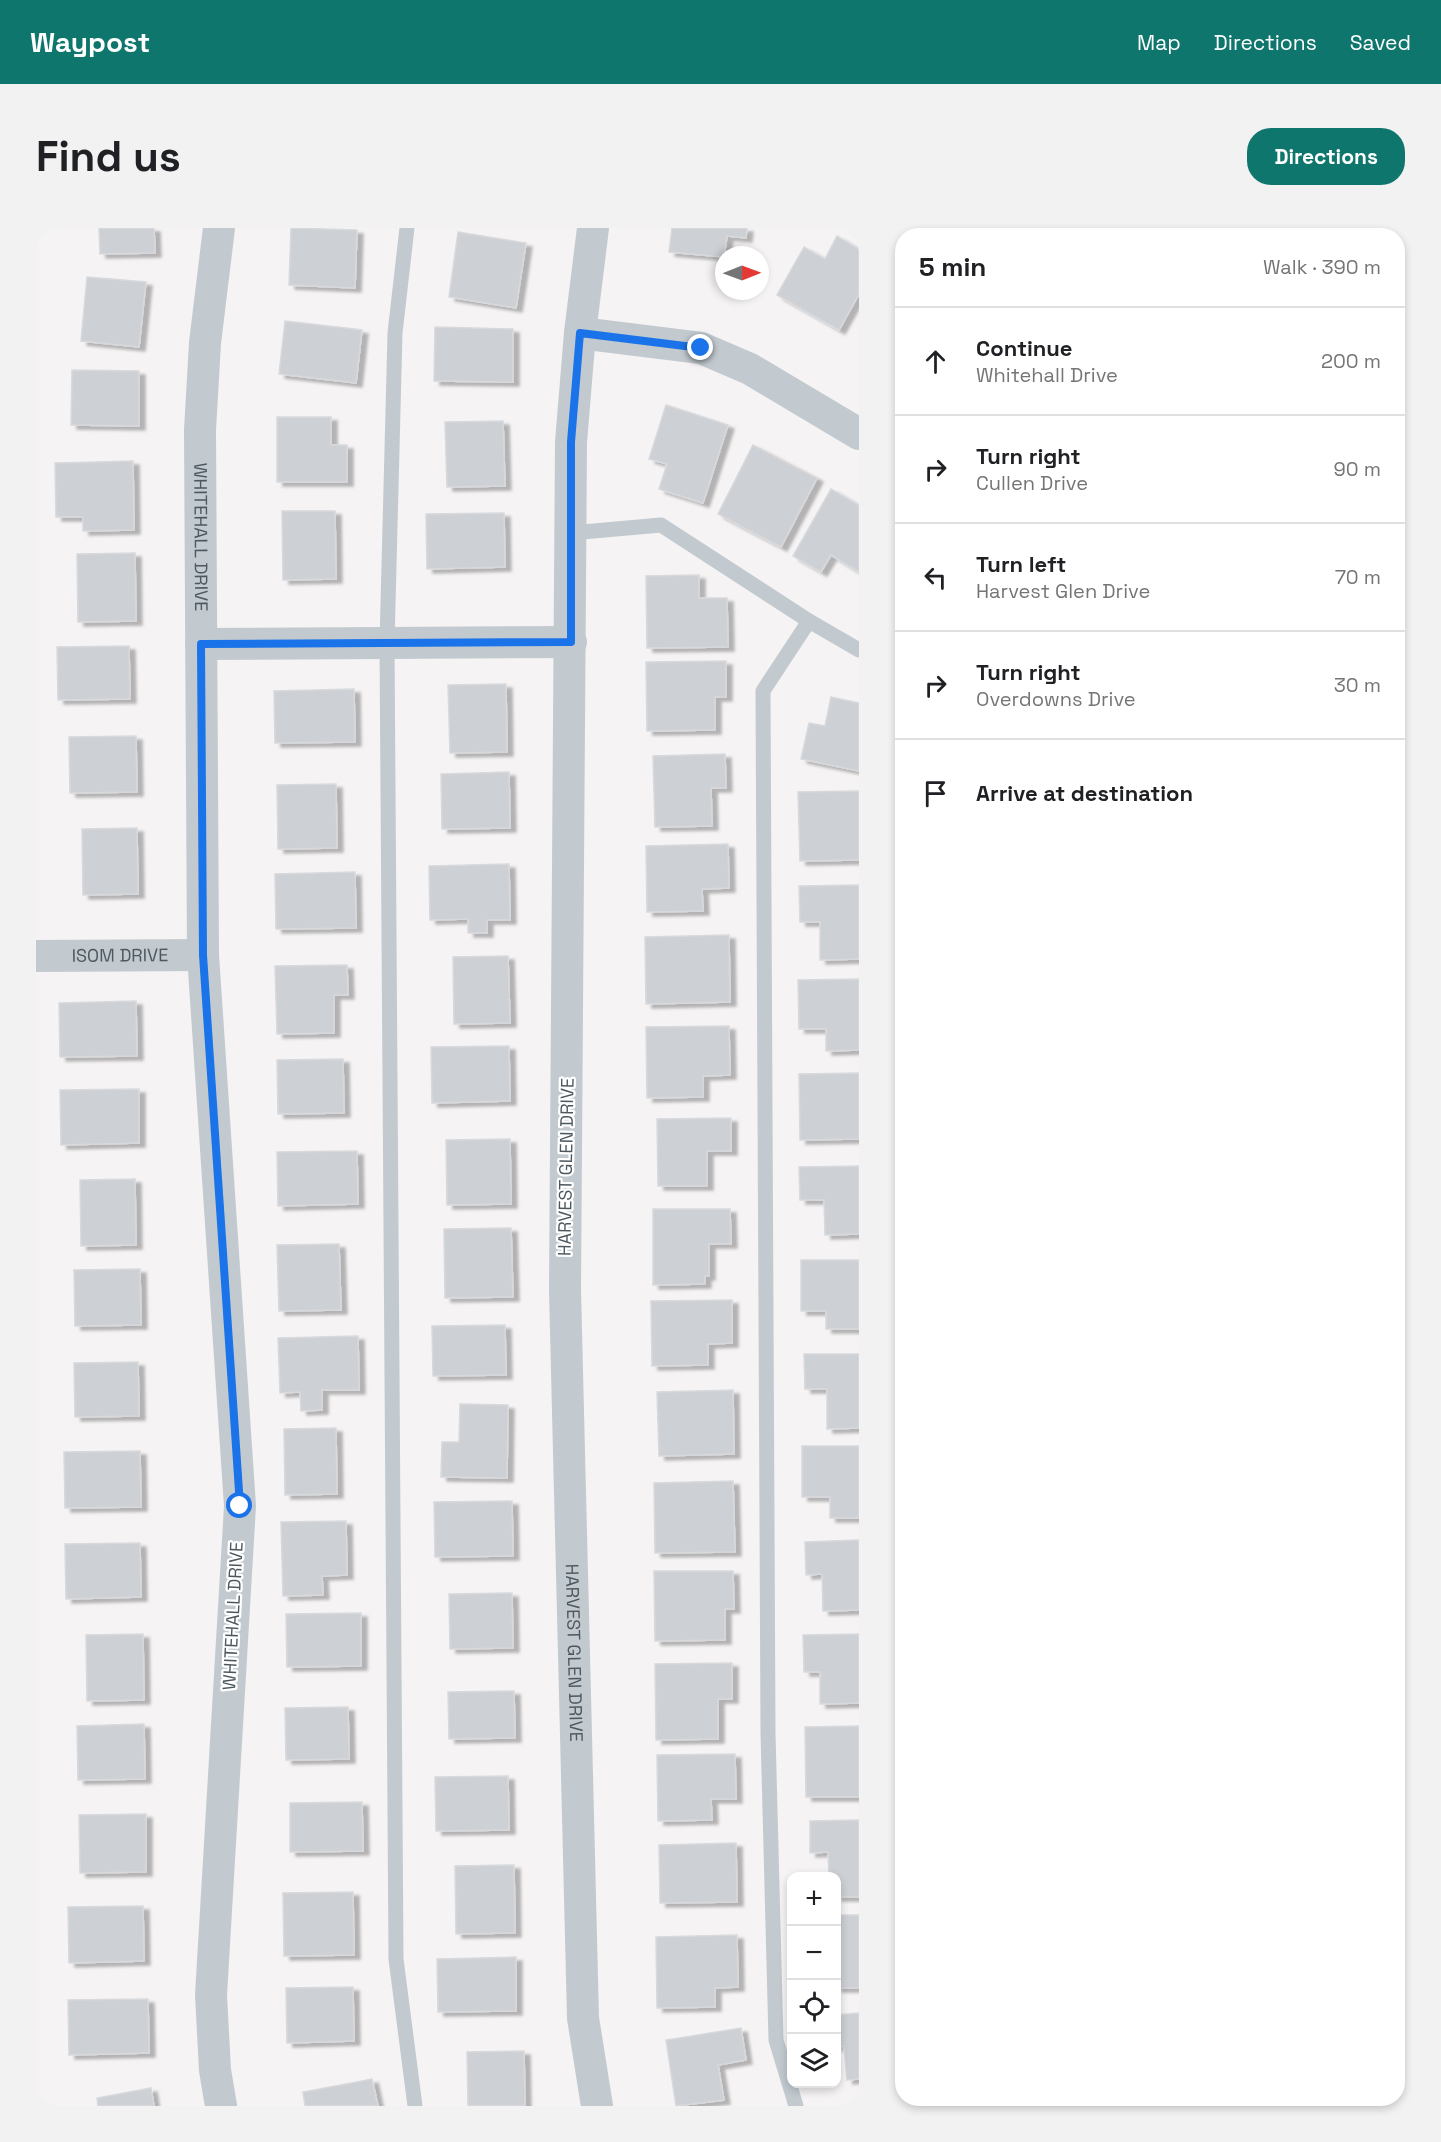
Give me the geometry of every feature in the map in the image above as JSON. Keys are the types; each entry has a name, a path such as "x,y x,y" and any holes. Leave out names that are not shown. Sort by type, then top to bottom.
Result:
{"street":[{"name":"WHITEHALL DRIVE","path":"219,228 206,344 200,430 203,955 240,1506 211,1995 215,2070 221,2106"},
{"name":"HARVEST GLEN DRIVE","path":"593,228 580,333 571,442 565,1290 583,2018 597,2106"},
{"path":"580,333 701,348 750,369 859,434"},
{"path":"201,644 571,642"},
{"name":"ISOM DRIVE","path":"36,956 203,955"}],"lane":[{"path":"407,228 395,333 387,644 396,1959 415,2106"},
{"path":"571,533 661,525 809,621 859,650"},
{"path":"796,2106 776,2040 768,1734 763,691 809,621"}],"building":[{"path":"99,228 154,228 155,253 100,254"},
{"path":"291,228 357,230 355,288 289,285"},
{"path":"672,228 747,228 746,238 727,236 726,246 715,246 715,256 669,252"},
{"path":"458,232 526,243 516,308 449,297"},
{"path":"837,236 859,249 859,294 839,330 777,295 804,247 825,259"},
{"path":"87,277 146,282 139,347 81,341"},
{"path":"285,321 362,330 356,383 279,374"},
{"path":"435,327 513,329 513,382 434,381"},
{"path":"72,370 139,371 139,426 71,425"},
{"path":"666,405 728,425 703,503 659,489 667,464 649,459"},
{"path":"277,417 331,417 331,445 347,445 347,482 277,482"},
{"path":"503,421 505,486 447,487 445,422"},
{"path":"753,445 817,478 781,547 718,514"},
{"path":"133,461 134,530 83,531 83,517 56,517 55,463"},
{"path":"831,489 859,505 859,572 831,555 821,572 793,556"},
{"path":"282,511 335,511 336,579 283,580"},
{"path":"504,513 505,567 427,569 426,514"},
{"path":"135,553 136,621 78,622 77,554"},
{"path":"699,575 699,598 727,598 728,647 647,648 646,576"},
{"path":"129,646 130,699 58,700 57,647"},
{"path":"726,661 726,697 715,697 715,730 647,731 646,662"},
{"path":"506,684 507,752 450,753 448,685"},
{"path":"354,689 355,742 275,743 274,691"},
{"path":"831,697 859,703 859,771 801,759 809,723 825,726"},
{"path":"136,736 137,792 70,793 69,737"},
{"path":"725,754 726,788 711,788 712,826 655,827 653,756"},
{"path":"509,772 510,828 442,829 441,774"},
{"path":"336,784 337,848 278,849 277,785"},
{"path":"859,791 859,860 800,861 798,792"},
{"path":"137,828 138,894 83,895 82,829"},
{"path":"728,844 729,888 702,889 703,911 647,912 646,846"},
{"path":"509,864 510,920 487,920 487,933 468,933 468,919 430,920 429,866"},
{"path":"355,872 356,928 276,929 275,874"},
{"path":"859,885 859,959 820,960 820,922 800,922 799,886"},
{"path":"729,935 730,1002 646,1004 645,937"},
{"path":"508,956 510,1023 454,1024 453,957"},
{"path":"347,965 348,995 334,995 334,1033 277,1034 275,966"},
{"path":"859,979 859,1050 826,1051 826,1029 799,1029 798,980"},
{"path":"136,1001 137,1056 60,1057 59,1003"},
{"path":"729,1026 730,1075 703,1076 703,1097 647,1098 646,1027"},
{"path":"509,1046 510,1101 432,1103 431,1047"},
{"path":"343,1059 344,1113 278,1114 277,1060"},
{"path":"859,1073 859,1139 800,1140 799,1074"},
{"path":"139,1089 139,1143 61,1145 60,1090"},
{"path":"731,1118 731,1151 707,1151 707,1186 658,1186 657,1119"},
{"path":"510,1139 511,1204 447,1205 446,1140"},
{"path":"357,1151 358,1204 278,1206 277,1152"},
{"path":"859,1166 859,1234 825,1235 824,1200 800,1200 799,1167"},
{"path":"135,1179 136,1245 81,1246 80,1180"},
{"path":"653,1209 730,1209 731,1244 709,1244 709,1276 705,1276 705,1284 653,1285"},
{"path":"511,1228 513,1297 445,1298 444,1229"},
{"path":"339,1244 341,1310 279,1311 277,1245"},
{"path":"801,1260 859,1260 859,1329 826,1329 826,1311 801,1311"},
{"path":"140,1269 141,1325 75,1326 74,1270"},
{"path":"732,1300 732,1343 708,1344 708,1365 652,1366 651,1301"},
{"path":"505,1325 506,1375 433,1376 432,1326"},
{"path":"358,1336 359,1390 322,1390 322,1410 301,1411 300,1392 280,1393 278,1338"},
{"path":"804,1354 859,1354 859,1428 827,1429 827,1389 805,1389"},
{"path":"138,1362 139,1416 75,1417 74,1363"},
{"path":"733,1390 734,1454 659,1456 657,1392"},
{"path":"460,1404 508,1405 507,1478 441,1477 442,1442 459,1442"},
{"path":"336,1428 337,1494 285,1495 284,1429"},
{"path":"802,1446 859,1446 859,1518 830,1518 830,1497 802,1497"},
{"path":"140,1451 141,1507 65,1508 64,1452"},
{"path":"733,1481 735,1552 655,1553 654,1483"},
{"path":"512,1501 513,1556 435,1557 434,1502"},
{"path":"346,1521 347,1575 322,1576 323,1595 283,1596 281,1522"},
{"path":"859,1540 859,1610 823,1611 822,1574 806,1575 805,1542"},
{"path":"140,1543 141,1597 66,1599 65,1544"},
{"path":"654,1571 733,1571 734,1609 725,1609 725,1640 655,1641"},
{"path":"512,1593 513,1648 450,1649 449,1594"},
{"path":"361,1613 361,1666 287,1667 286,1614"},
{"path":"143,1634 144,1700 87,1701 86,1635"},
{"path":"859,1634 859,1703 820,1704 820,1672 804,1672 803,1635"},
{"path":"732,1663 732,1699 718,1699 718,1739 656,1740 655,1664"},
{"path":"514,1691 515,1738 449,1739 448,1692"},
{"path":"348,1707 349,1759 286,1760 285,1708"},
{"path":"144,1724 145,1779 78,1780 77,1726"},
{"path":"859,1726 859,1797 806,1797 805,1727"},
{"path":"735,1754 736,1799 711,1799 712,1820 658,1821 657,1755"},
{"path":"508,1776 509,1830 436,1831 435,1777"},
{"path":"362,1802 363,1851 290,1852 290,1803"},
{"path":"146,1814 146,1872 80,1873 79,1815"},
{"path":"859,1820 859,1897 841,1897 841,1872 829,1872 828,1852 810,1853 810,1821"},
{"path":"736,1843 737,1902 660,1903 659,1845"},
{"path":"514,1865 515,1933 456,1934 455,1866"},
{"path":"353,1892 354,1955 284,1956 283,1893"},
{"path":"143,1906 144,1961 69,1963 68,1907"},
{"path":"841,1915 859,1915 859,1988 841,1988"},
{"path":"737,1935 738,1987 715,1988 715,2007 657,2008 656,1937"},
{"path":"516,1957 516,2011 438,2012 437,1959"},
{"path":"353,1987 354,2041 287,2043 286,1988"},
{"path":"148,1999 149,2053 69,2055 68,2000"},
{"path":"859,2013 859,2079 847,2080 844,2046 841,2046 841,2015"},
{"path":"741,2028 746,2060 718,2065 724,2100 676,2106 666,2040"},
{"path":"524,2051 525,2106 468,2106 467,2052"},
{"path":"372,2079 378,2106 305,2106 303,2092"},
{"path":"151,2088 154,2106 98,2106 97,2098"}],"route":[{"path":"240,1506 203,955 201,644 571,642 571,442 580,333 701,348"}]}
